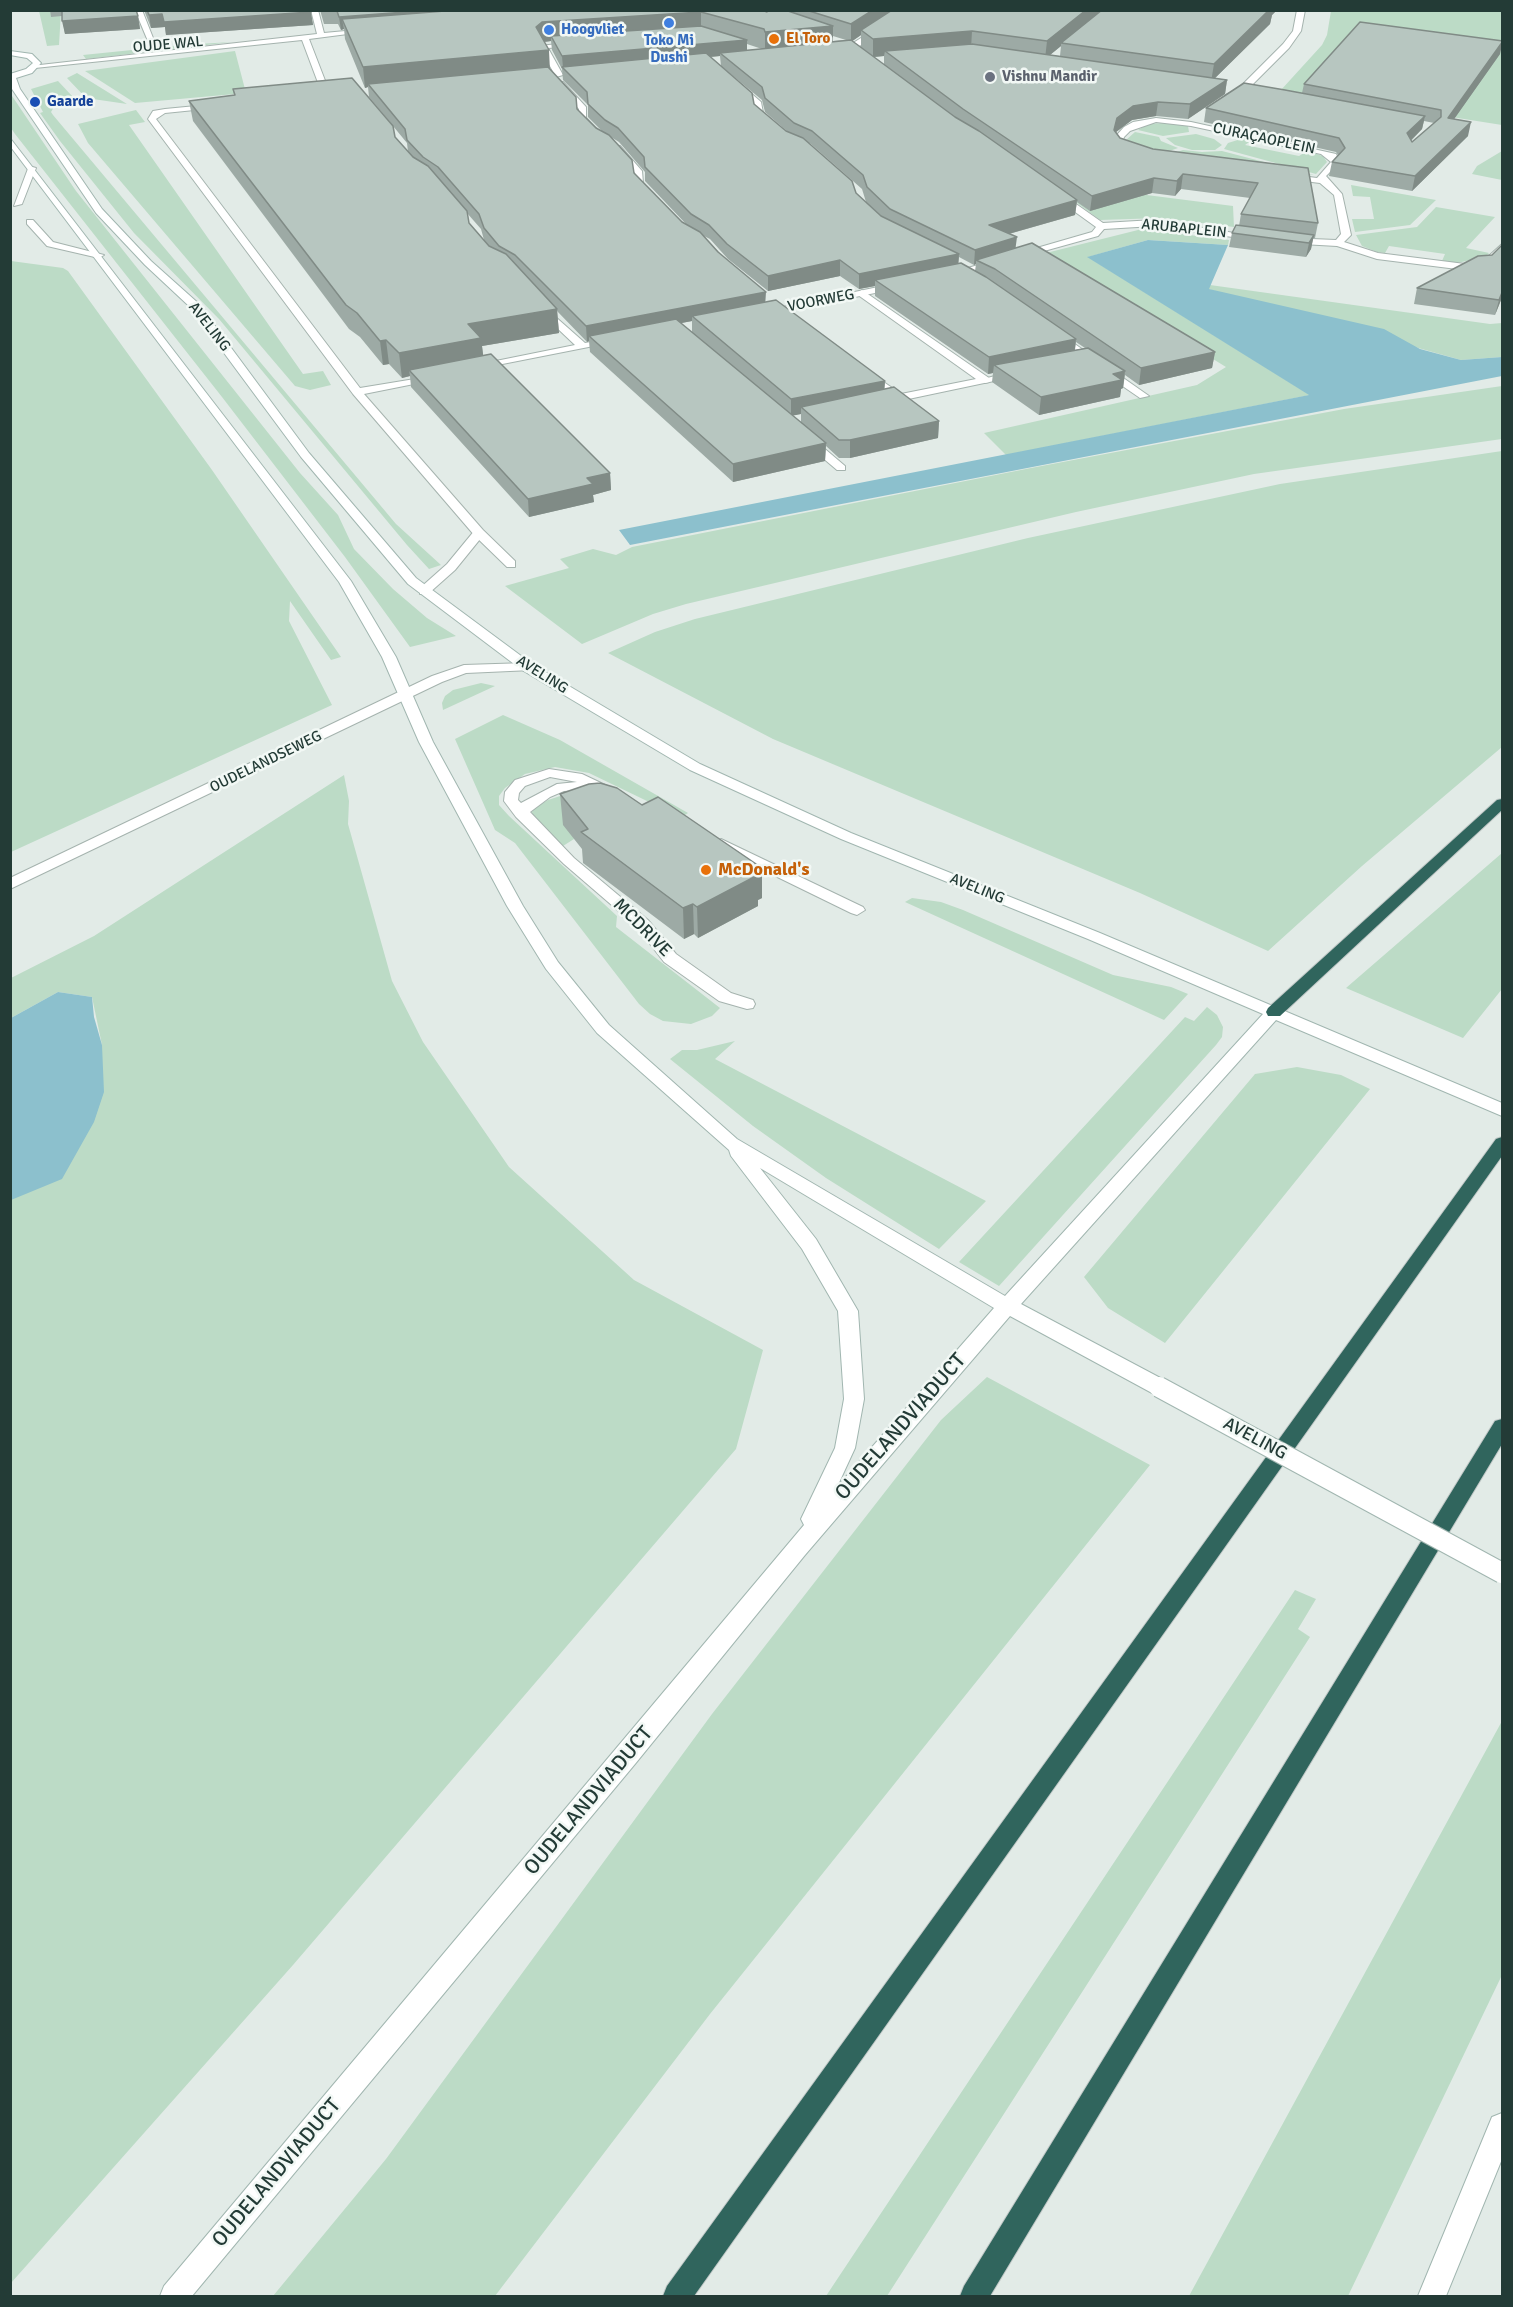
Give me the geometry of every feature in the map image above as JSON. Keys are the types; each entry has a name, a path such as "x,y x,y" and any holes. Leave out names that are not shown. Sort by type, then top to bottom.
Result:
{"highway":[{"path":"1274,1012 1503,803"},
{"path":"677,2296 1503,1143"},
{"path":"974,2296 1503,1427"}],"street":[{"path":"138,10 154,46"},
{"path":"314,10 321,35"},
{"path":"829,51 855,49 911,10"},
{"path":"1216,105 1245,92 1297,31 1301,10"},
{"name":"OUDE WAL","path":"34,62 154,46 380,30"},
{"path":"304,36 327,96"},
{"name":"OUDE WAL","path":"34,62 304,36"},
{"path":"831,41 855,49"},
{"path":"588,44 543,46 556,76 583,109 582,119 604,140 614,145 639,172 639,183 663,208"},
{"path":"10,53 34,62"},
{"path":"11,77 34,62"},
{"path":"556,76 571,74"},
{"path":"725,76 758,104 759,114 783,134"},
{"name":"AVELING","path":"11,77 36,122 99,211 148,263 194,305 305,455 412,581 527,667 695,766 846,836 1274,1012 1503,1110"},
{"path":"1229,90 1245,92"},
{"path":"315,97 338,95"},
{"path":"220,106 156,113 152,119 357,392 479,533 511,564"},
{"path":"1191,124 1199,117"},
{"name":"CURAÇAOPLEIN","path":"1156,120 1191,124 1330,154 1336,162 1321,176 1323,181 1151,159 1129,153 1118,143 1120,136 1127,129 1142,122 1156,120"},
{"name":"AVELING","path":"10,140 345,581 406,693 426,742 515,906 552,965 603,1029 731,1143 1007,1306 1503,1573"},
{"path":"17,204 32,168"},
{"path":"1323,181 1338,194 1346,235 1338,243"},
{"path":"939,278 968,274 1095,234 1101,226 1046,187"},
{"path":"30,222 50,244 99,255"},
{"name":"ARUBAPLEIN","path":"1101,226 1154,223 1306,244 1338,243 1377,256 1465,267 1484,266 1503,247"},
{"path":"954,261 968,274"},
{"name":"VOORWEG","path":"759,313 906,285"},
{"path":"862,293 985,380"},
{"path":"532,297 584,347"},
{"path":"1044,327 1083,359 1144,396"},
{"path":"459,372 626,339"},
{"path":"858,369 893,400 1031,370"},
{"path":"357,392 448,374"},
{"path":"796,430 841,468"},
{"path":"424,591 451,567 479,533"},
{"name":"OUDELANDSEWEG","path":"10,884 406,693 464,669 527,667"},
{"path":"600,786 562,788 535,800 521,814 511,801 512,792 520,783 534,776 564,774 600,786 631,800"},
{"name":"MCDRIVE","path":"521,814 569,861 642,923 670,957 725,997 747,1004"},
{"path":"702,835 857,910"},
{"path":"1007,1306 1274,1012"},
{"path":"731,1143 809,1244 848,1311 854,1399 845,1448 829,1487 797,1549"},
{"name":"OUDELANDVIADUCT","path":"174,2296 627,1756 797,1549 1007,1306"},
{"path":"1432,2296 1503,2127"}],"green space":[{"path":"39,11 61,11 59,45 47,46"},
{"path":"1331,11 1502,11 1502,125 1281,90 1322,45 1327,35"},
{"path":"232,42 86,59 83,55 181,45"},
{"path":"235,51 246,93 135,103 85,71"},
{"path":"77,73 127,104 86,98 67,78"},
{"path":"58,81 73,97 54,107 51,112 53,115 396,524 441,565 429,569 407,545 219,319 134,233 60,141 40,113 43,112 31,89"},
{"path":"10,93 76,191 300,473 338,515 354,549 393,589 427,618 456,636 410,647 345,557 222,397 15,134 11,128"},
{"path":"136,110 145,122 129,125 303,374 323,371 331,385 310,390 295,386 88,143 78,124"},
{"path":"1148,124 1188,126 1189,132 1163,136 1138,130"},
{"path":"1135,132 1159,137 1161,141 1178,148 1152,157 1127,144 1126,140"},
{"path":"1196,134 1214,139 1222,145 1215,150 1192,150 1175,145 1166,138"},
{"path":"1244,138 1252,140 1245,145 1299,156 1307,151 1323,156 1327,162 1316,174 1224,149 1228,143"},
{"path":"1183,150 1222,151 1314,175 1159,158"},
{"path":"1502,151 1502,180 1472,174 1477,166"},
{"path":"1351,185 1436,200 1410,225 1355,232 1352,219 1374,219 1370,197 1353,196"},
{"path":"1076,186 1233,206 1234,227 1161,218 1100,220 1061,191"},
{"path":"1436,207 1495,217 1466,248 1489,253 1485,257 1457,263 1442,261 1445,254 1389,246 1385,253 1377,252 1362,246 1356,235 1417,227"},
{"path":"1142,229 1229,240 1228,245 1148,240 1088,257 1310,395 1006,455 984,433 1197,385 1226,367 1042,254"},
{"path":"11,261 63,268 68,271 212,470 341,657 331,660 290,601 289,621 332,705 11,852"},
{"path":"1210,285 1490,324 1502,323 1502,357 1461,360 1208,289"},
{"path":"1502,386 1502,439 1254,474 1076,512 686,604 653,614 582,644 505,586 569,568 560,559 593,549 616,555 632,547 1031,468 1344,409"},
{"path":"1502,451 1502,747 1362,866 1268,951 1140,893 773,739 608,653 655,632 695,619 1028,538 1280,484"},
{"path":"481,683 495,686 443,710 442,703 445,696 453,690"},
{"path":"503,715 560,740 688,813 682,817 676,815 589,773 555,767 525,774 505,788 499,796 499,805 509,816 617,916 616,927 720,1008 712,1016 691,1024 663,1021 650,1014 639,1004 515,843 495,830 455,739"},
{"path":"344,775 349,801 348,824 392,981 423,1042 509,1167 634,1280 763,1350 736,1449 293,1965 11,2283 11,1200 102,1045 92,997 58,992 11,1018 11,978 94,936"},
{"path":"569,793 574,839 563,846 533,817 532,812 534,808 548,800"},
{"path":"1502,853 1502,989 1463,1038 1346,988"},
{"path":"912,898 941,902 963,910 1113,975 1171,987 1188,994 1164,1020 905,902"},
{"path":"1207,1007 1217,1015 1223,1027 1222,1037 999,1286 959,1262 1185,1017 1194,1021"},
{"path":"735,1041 715,1059 986,1201 939,1249 826,1178 753,1126 670,1059 682,1050 697,1050"},
{"path":"1297,1067 1341,1075 1370,1089 1165,1343 1108,1308 1084,1277 1255,1074"},
{"path":"987,1377 1150,1465 710,2014 495,2296 273,2296 386,2159 712,1714 941,1420"},
{"path":"1295,1590 1316,1599 1298,1629 1310,1637 887,2296 826,2296"},
{"path":"1502,1721 1502,1975 1348,2296 1189,2296"}],"water":[{"path":"1148,240 1228,245 1209,289 1384,329 1420,349 1461,360 1502,357 1502,376 630,545 619,530 1309,395 1087,257"},
{"path":"58,992 92,997 94,1017 102,1045 104,1092 94,1122 62,1179 11,1200 11,1018"}],"building":[{"path":"62,10 136,10 138,16 62,21"},
{"path":"147,10 310,10 311,12 164,22 162,14 149,15"},
{"path":"322,10 432,10 339,17 337,11"},
{"path":"458,10 762,10 767,12 768,10 785,10 833,26 765,32 764,29 701,12 542,22 536,27 549,50 363,67 342,19"},
{"path":"806,10 873,10 851,24"},
{"path":"892,10 1086,10 1047,41 972,31 873,39 861,30"},
{"path":"1102,10 1269,10 1214,64 1061,43"},
{"path":"1360,22 1503,41 1448,118 1471,122 1415,176 1332,162 1345,148 1339,138 1206,108 1244,83 1425,116 1407,133 1412,142 1441,117 1441,110 1304,84"},
{"path":"701,26 747,40 562,56 551,36"},
{"path":"851,40 955,117 979,131 1077,200 989,225 1017,237 975,250 890,209 867,187 863,175 812,131 794,123 765,98 762,87 720,53"},
{"path":"972,44 1227,80 1190,104 1158,102 1133,106 1117,118 1114,130 1120,138 1153,149 1308,168 1318,223 1241,214 1258,183 1183,174 1177,181 1154,178 1092,196 963,109 885,51"},
{"path":"706,53 752,93 754,104 786,131 803,138 852,181 856,193 881,216 959,254 859,274 840,260 768,276 727,244 709,225 691,214 645,167 644,157 618,128 605,120 588,104 587,92 562,67"},
{"path":"548,67 576,97 577,109 596,128 609,135 632,160 634,173 682,222 700,232 718,252 766,292 586,326 515,255 499,246 484,228 479,214 438,167 423,157 407,140 405,129 368,84"},
{"path":"352,78 393,126 395,137 413,157 428,166 467,211 469,223 489,246 506,254 557,309 468,324 481,338 399,353 386,340 380,341 357,313 346,305 189,101 235,95 233,89"},
{"path":"1236,225 1314,235 1309,243 1232,233"},
{"path":"1032,243 1215,352 1141,368 995,269 976,260"},
{"path":"1503,244 1503,290 1499,300 1417,288 1478,256 1492,255"},
{"path":"961,263 986,277 1076,339 989,357 875,280"},
{"path":"776,300 885,381 791,399 692,316"},
{"path":"676,319 826,443 733,464 589,336"},
{"path":"1088,348 1125,371 1113,374 1122,380 1041,397 994,365"},
{"path":"491,354 610,473 587,478 593,484 528,499 409,370"},
{"path":"894,387 939,421 850,440 839,440 801,407"},
{"path":"600,783 617,788 642,805 658,797 762,868 754,872 758,875 697,907 693,904 683,908 581,832 588,829 560,794 589,784"}],"place":[{"name":"Toko Mi Dushi","path":"669,23"},
{"name":"Hoogvliet","path":"549,30"},
{"name":"El Toro","path":"774,39"},
{"name":"Vishnu Mandir","path":"990,77"},
{"name":"Gaarde","path":"35,102"},
{"name":"McDonald's","path":"706,870"}]}
